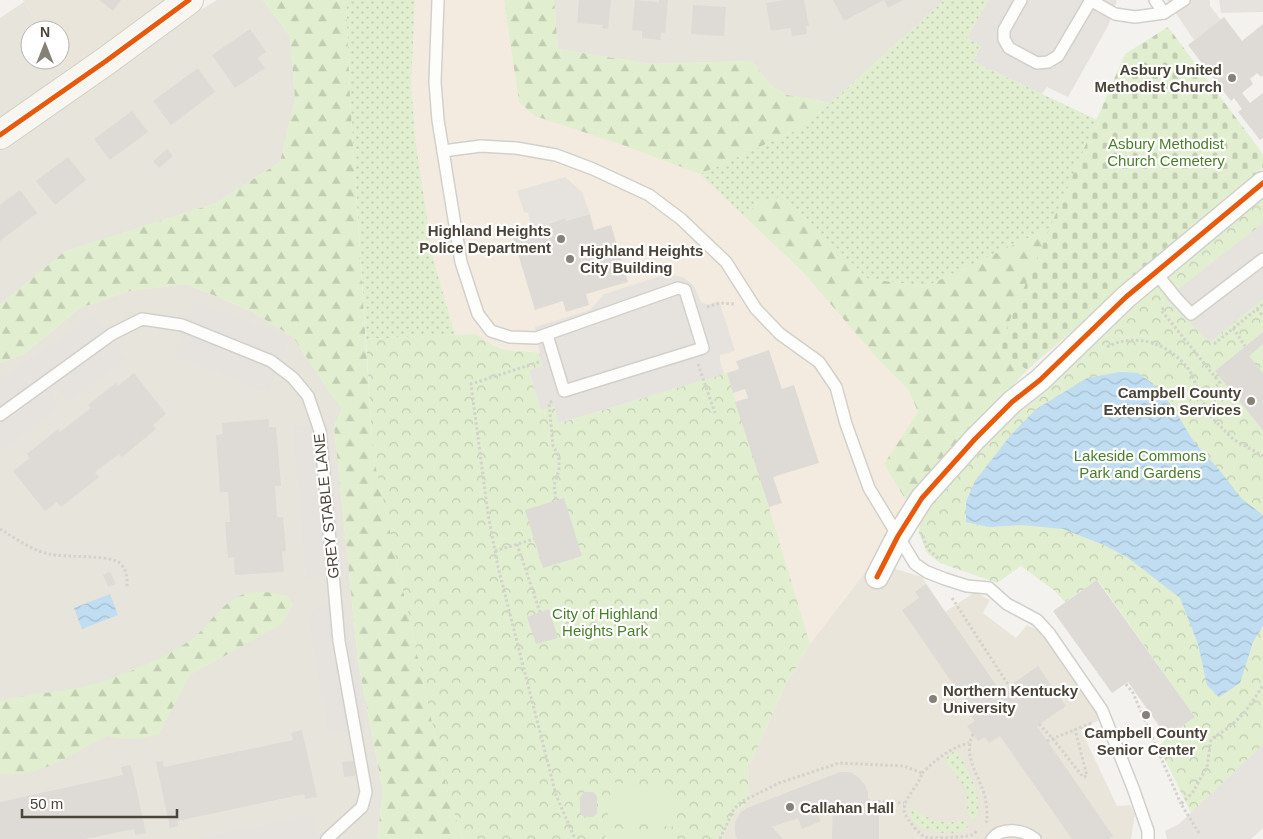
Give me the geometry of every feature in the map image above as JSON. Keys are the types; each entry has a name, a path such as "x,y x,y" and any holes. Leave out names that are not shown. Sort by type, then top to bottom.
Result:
{"street":[{"path":"0,135 177,3"},
{"path":"877,577 898,536 922,498 975,439 1012,402 1040,380 1155,272 1263,183"}],"lane":[{"path":"438,0 435,82 438,120 461,262 478,314 491,331 510,337 536,338 678,288 685,290 703,348 564,391 547,335"},
{"path":"1021,0 1004,30 1004,39 1009,48 1037,63 1048,62 1058,56 1090,0 1114,14 1135,17 1164,13 1184,0"},
{"path":"1155,0 1164,13"},
{"path":"443,151 481,146 516,148 556,154 649,195 681,219 726,262 753,306 780,334 819,362 836,387 846,424 869,488 915,564 927,572 945,579 968,586 989,588 1007,604 1037,620 1050,633 1106,717 1148,831 1148,839"},
{"path":"1155,272 1191,314 1263,259"},
{"name":"GREY STABLE LANE","path":"0,415 112,334 142,319 182,325 271,361 293,378 308,396 320,432 339,641 366,792 362,807 327,839"},
{"path":"992,839 994,836 1009,830 1028,833 1033,838"}],"path":[{"path":"1176,298 1161,310 1220,383 1202,400"},
{"path":"692,312 720,303 753,306"},
{"path":"1214,344 1263,304"},
{"path":"1257,309 1263,316"},
{"path":"1233,328 1245,346"},
{"path":"1101,350 1116,342 1143,339 1165,347 1188,368 1212,418 1233,439 1263,456"},
{"path":"693,351 715,413"},
{"path":"554,356 528,367 472,384 488,514 495,551 556,795 575,839"},
{"path":"556,501 554,485 559,470 559,456 553,446 549,403 564,391"},
{"path":"0,530 36,550 50,554 110,559 121,563 127,574 127,586"},
{"path":"921,531 927,548 942,561"},
{"path":"495,551 534,539"},
{"path":"517,544 540,612"},
{"path":"945,579 952,598 1009,686"},
{"path":"1126,684 1133,693 1181,804 1200,833"},
{"path":"1181,804 1193,792 1207,767 1211,739 1228,729 1242,717 1263,685"},
{"path":"1047,741 1106,717"},
{"path":"1039,724 1054,739 1083,777 1087,776 1075,729"},
{"path":"969,743 957,746 942,755 922,773 920,782 904,803 905,815 925,838 960,838 972,835 987,821 985,797 969,753 969,743 973,734"},
{"path":"720,839 734,809 741,802 779,783 839,763 904,766 922,773"},
{"path":"868,801 904,803"}],"shaded area":[{"path":"23,0 164,0 140,21 70,74 67,70 70,70 70,20 36,20"},
{"path":"217,0 263,0 290,36 295,100 280,162 216,203 64,252 0,305 0,149 181,22"},
{"path":"415,0 504,0 519,102 700,174 803,272 878,359 908,389 918,412 884,464 907,502 877,556 810,644 727,373 559,423 531,351 508,350 491,344 476,334 455,335 434,262 416,145 411,86"},
{"path":"554,0 944,0 831,103 787,95 770,85 752,61 650,64 558,49"},
{"path":"989,0 1117,0 1108,26 1068,97 1047,87 1042,94 973,61 981,46 967,38"},
{"path":"1167,0 1210,0 1210,6 1221,20 1194,40"},
{"path":"1219,0 1263,0 1263,12 1221,13"},
{"path":"24,2 36,20 20,20 20,70 67,70 70,74 0,127 0,18"},
{"path":"565,177 582,192 590,214 566,221 565,218 550,222 551,225 532,231 528,213 524,212 517,191"},
{"path":"1263,223 1263,299 1210,342 1166,299"},
{"path":"667,274 683,277 694,286 701,302 708,305 719,301 735,351 720,355 724,374 559,423 554,406 541,410 529,371 542,366 535,327 590,310 604,294"},
{"path":"187,284 251,311 293,337 342,410 334,426 358,661 383,791 377,839 0,839 0,363 24,354 80,308 129,291"},
{"path":"195,299 290,338 269,393 174,356"},
{"path":"95,314 127,360 70,401 60,390 54,390 52,395 60,407 0,452 0,379"},
{"path":"329,425 343,575 306,577 293,426"},
{"name":"Northern Kentucky University","path":"873,562 922,577 945,612 975,592 990,600 983,613 1016,638 1027,625 1042,632 1098,714 1099,720 1081,730 1117,806 1130,805 1135,814 1131,839 722,839 735,813 749,801 749,766 786,684 810,644"},
{"path":"344,601 366,728 329,734 307,611"},
{"path":"1263,745 1263,828 1251,839 1167,839 1165,831 1179,824"},
{"path":"314,814 320,839 194,839"}],"green space":[{"path":"263,0 346,0 350,98 373,454 448,794 463,839 377,839 383,791 358,661 334,426 342,410 293,337 251,311 187,284 129,291 80,308 24,354 0,363 0,305 64,252 216,203 280,162 295,100 290,36"},
{"path":"346,0 415,0 411,86 416,145 434,262 455,335 366,339 350,98"},
{"path":"504,0 554,0 558,49 650,64 752,61 770,85 787,95 831,103 799,129 700,174 623,145 535,116 519,102"},
{"path":"944,0 989,0 967,38 981,46 973,61 1097,120 1051,227 927,286 868,279 783,196 758,203 744,216 700,174 799,129 831,103"},
{"name":"Asbury Methodist Church Cemetery","path":"1168,27 1263,154 1263,168 1027,370 998,348 1125,54"},
{"path":"783,196 868,279 927,286 1051,227 998,348 1027,370 907,502 884,464 918,412 908,389 878,359 803,272 744,216 758,203"},
{"name":"Lakeside Commons Park and Gardens","path":"1263,196 1263,745 1191,813 1159,747 1167,737 1195,717 1098,580 1065,602 1055,591 1021,566 997,583 940,563 927,553 919,533 920,512 963,463 1126,307"},
{"name":"City of Highland Heights Park","path":"476,334 491,344 504,349 540,354 542,366 529,372 541,410 554,405 560,423 727,373 810,644 786,684 749,766 749,801 735,813 722,839 463,839 448,794 373,454 366,339"},
{"path":"265,592 288,596 293,605 282,624 190,675 159,734 133,739 107,736 43,768 16,774 0,774 0,701 87,686 129,672 160,658 186,643 237,597 247,593"},
{"path":"955,751 960,755 978,796 978,813 974,820 968,817 966,789 945,761 948,755"},
{"path":"612,782 676,790 672,827 607,819"},
{"path":"911,807 936,821 956,822 964,820 969,825 965,829 951,833 926,829 919,826 913,820"},
{"path":"606,827 671,835 671,839 605,839"}],"water":[{"path":"1120,372 1138,373 1152,383 1172,406 1194,442 1242,499 1263,515 1263,626 1253,642 1240,683 1219,697 1207,685 1198,644 1180,598 1127,557 1104,545 1063,529 1023,525 989,527 966,522 966,502 975,481 1010,436 1035,410 1087,378"},
{"path":"110,594 118,615 82,629 74,608"}],"building":[{"path":"99,0 121,0 113,11"},
{"path":"579,0 611,0 608,29 602,28 603,25 577,23"},
{"path":"635,0 659,2 659,0 668,0 665,33 661,33 661,40 642,38 642,31 632,30"},
{"path":"784,0 804,0 809,26 806,26 807,34 792,36 791,28 771,31 766,3"},
{"path":"833,0 884,0 844,21"},
{"path":"884,0 903,0 888,8"},
{"path":"693,5 726,7 724,36 691,34"},
{"name":"Asbury United Methodist Church","path":"1224,17 1242,41 1263,24 1263,75 1261,77 1257,73 1250,79 1253,84 1242,93 1250,103 1263,93 1263,138 1260,140 1238,112 1242,109 1234,98 1231,101 1188,45"},
{"path":"250,29 266,52 257,58 265,68 235,88 212,55"},
{"path":"198,68 215,92 171,125 153,101"},
{"path":"132,111 148,132 110,160 94,139"},
{"path":"167,149 173,156 159,168 153,161"},
{"path":"68,157 86,180 55,205 36,181"},
{"path":"20,190 37,213 0,241 0,205"},
{"name":"Highland Heights City Building","path":"590,214 594,230 611,225 628,282 586,294 589,305 566,312 563,301 535,310 513,237 551,225 550,223 565,218 566,221"},
{"name":"Campbell County Extension Services","path":"1263,332 1263,344 1249,356 1263,373 1263,430 1215,371"},
{"path":"769,350 782,389 794,385 819,463 773,477 782,503 769,507 735,402 748,398 745,389 733,393 727,373 739,369 736,361"},
{"path":"134,373 166,414 153,425 156,429 122,457 119,454 95,472 99,477 61,507 57,502 45,511 13,471 30,458 27,454 58,429 60,432 91,408 88,405 116,383 118,386"},
{"path":"269,419 269,427 276,427 281,486 275,486 277,517 283,517 286,551 282,552 284,572 235,575 234,557 228,558 225,522 230,522 228,492 220,492 216,435 223,434 222,423"},
{"path":"564,498 582,556 543,568 525,510"},
{"path":"110,572 116,584 108,587 103,575"},
{"path":"1097,580 1195,717 1167,737 1128,682 1112,693 1053,611"},
{"path":"926,584 1001,692 1038,666 1066,706 1037,726 1113,836 1109,839 1072,839 1000,736 989,743 985,737 978,741 967,726 975,721 970,715 973,713 902,610 919,598 915,592"},
{"path":"549,609 558,638 536,644 527,617"},
{"path":"302,730 317,797 305,799 304,794 177,821 178,826 170,828 156,762 163,761 164,767 293,740 291,733"},
{"path":"354,761 355,776 344,777 342,762"},
{"path":"131,765 146,833 135,835 134,829 85,839 0,839 0,802 123,775 121,767"},
{"name":"Callahan Hall","path":"840,772 850,772 858,777 868,792 868,805 879,805 879,839 832,839 833,806 817,811 821,821 802,829 798,818 772,827 783,839 737,839 735,823 740,813 747,808"},
{"path":"585,792 593,792 597,796 597,813 593,817 585,817 580,813 580,797"}],"cycle path":[{"path":"0,135 189,0"},
{"path":"877,577 898,536 922,498 975,439 1012,402 1040,380 1126,297 1263,183"}],"place":[{"name":"Asbury United Methodist Church","path":"1232,78"},
{"name":"Highland Heights Police Department","path":"561,239"},
{"name":"Highland Heights City Building","path":"570,259"},
{"name":"Campbell County Extension Services","path":"1251,401"},
{"name":"Northern Kentucky University","path":"933,699"},
{"name":"Campbell County Senior Center","path":"1146,715"},
{"name":"Callahan Hall","path":"790,807"}]}
